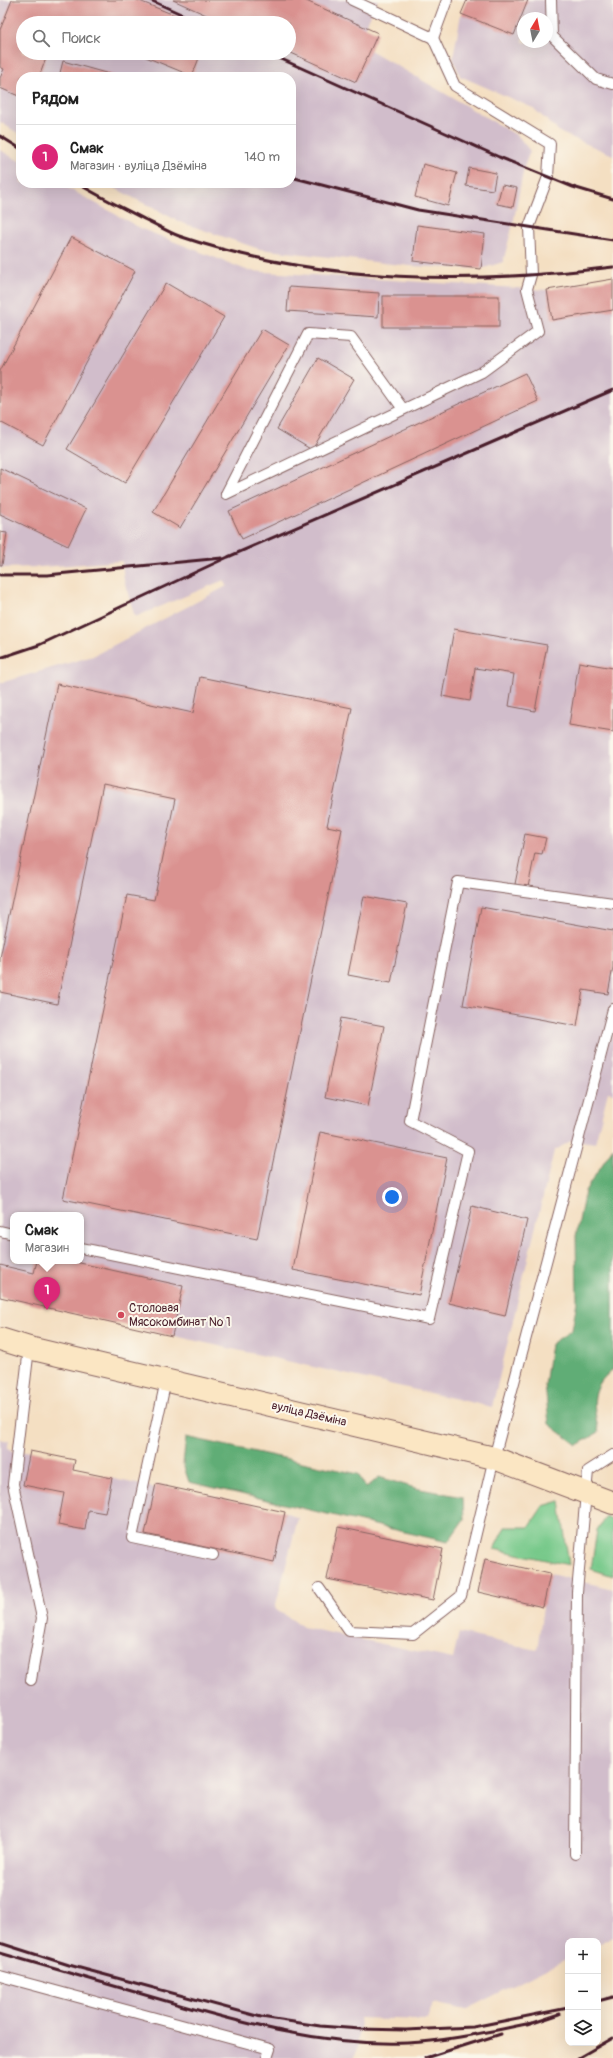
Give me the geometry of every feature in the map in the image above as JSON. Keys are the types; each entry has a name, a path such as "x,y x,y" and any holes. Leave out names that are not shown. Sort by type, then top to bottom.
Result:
{"main road":[{"name":"вуліца Дзёміна","path":"0,1339 29,1348 494,1458 613,1503"}],"lane":[{"path":"352,0 433,38 455,86 550,144 548,177 529,227 530,275 527,289 538,332 482,372 226,494 308,334 351,337 403,409"},
{"path":"433,38 447,0"},
{"path":"551,0 552,36 596,78 613,84"},
{"path":"84,1249 429,1319 468,1151 410,1121 458,882 613,903"},
{"path":"319,1588 349,1631 413,1634 461,1596 494,1458 613,1009"},
{"path":"0,1231 10,1233"},
{"path":"29,1348 13,1484 42,1618 32,1680"},
{"path":"166,1380 132,1538 213,1555"},
{"path":"575,1854 577,1592 588,1471 613,1455"},
{"path":"0,1976 270,2048 267,2058"}],"shaded area":[{"path":"0,0 378,0 365,27 378,33 370,50 518,136 530,151 524,167 513,224 503,262 481,269 410,266 259,249 180,222 115,188 296,188 296,72 16,72 16,132 0,122"},
{"path":"467,0 613,0 613,155 561,133 533,108 460,76 453,58 461,14"},
{"path":"0,150 16,159 16,188 68,188 142,229 249,271 547,290 613,279 613,1093 608,1092 595,1143 572,1140 554,1151 492,1407 0,1297 0,683 93,656 227,586 224,580 135,617 124,580 122,561 41,567 0,568"},
{"path":"0,1439 9,1441 7,1449 17,1453 30,1451 75,1460 73,1470 155,1488 156,1484 285,1512 298,1518 275,1608 303,1627 453,1659 459,1633 537,1650 543,1607 550,1574 613,1589 613,1936 601,1942 601,1938 565,1938 565,1960 465,2010 433,2003 427,2020 359,2018 360,2029 355,2058 0,2058"}],"green space":[{"path":"613,1148 613,1370 605,1376 596,1390 594,1405 599,1432 577,1445 549,1424 545,1385 551,1344 572,1330 577,1301 576,1236 585,1191"},
{"path":"186,1437 358,1474 366,1488 379,1477 415,1488 463,1497 464,1519 448,1542 189,1482 183,1464"},
{"path":"560,1501 569,1565 494,1549 505,1527 529,1527 543,1506"},
{"path":"606,1516 613,1520 613,1576 591,1569 597,1530"}],"building":[{"path":"12,0 137,0 177,16 16,16 16,60 45,60 41,72 16,72 16,95 0,88 0,78 4,69 0,67 0,30"},
{"path":"173,0 304,0 378,33 356,82 296,55 296,16 208,16"},
{"path":"467,0 528,0 523,12 517,12 517,28 514,35 461,14"},
{"path":"153,60 198,60 194,72 182,72"},
{"path":"63,61 102,72 60,72"},
{"path":"423,164 457,173 448,206 415,197"},
{"path":"469,168 496,173 493,190 466,186"},
{"path":"502,185 517,188 513,207 497,204"},
{"path":"417,225 485,234 481,269 413,261"},
{"path":"71,237 135,271 43,445 0,422 0,371"},
{"path":"613,279 613,310 552,320 547,290"},
{"path":"166,283 224,317 125,483 67,449"},
{"path":"289,287 379,293 378,317 287,311"},
{"path":"383,296 499,296 499,327 383,327"},
{"path":"262,329 289,345 180,528 153,512"},
{"path":"318,358 354,379 312,450 277,429"},
{"path":"525,373 538,401 242,539 229,511"},
{"path":"0,468 86,509 68,546 0,514"},
{"path":"0,532 7,533 2,565 0,565"},
{"path":"454,629 547,645 535,711 509,706 514,674 475,668 470,701 442,696"},
{"path":"579,662 613,668 613,732 569,725"},
{"path":"200,677 352,708 327,826 342,829 257,1239 63,1199 127,895 154,900 175,799 103,784 57,1004 0,992 0,958 57,684 193,713"},
{"path":"525,834 546,838 542,854 535,853 528,887 515,884"},
{"path":"364,896 407,904 391,983 348,975"},
{"path":"481,907 613,931 613,967 608,994 583,990 577,1026 463,1005"},
{"path":"341,1018 384,1026 368,1106 325,1097"},
{"path":"320,1132 447,1158 419,1295 293,1270"},
{"path":"472,1206 527,1220 505,1316 449,1303"},
{"path":"36,1264 84,1264 183,1286 172,1336 0,1297 0,1265 34,1273"},
{"path":"30,1451 75,1460 73,1470 112,1478 105,1513 88,1510 85,1530 58,1525 64,1493 23,1485"},
{"path":"156,1484 285,1512 274,1562 145,1534"},
{"path":"338,1527 443,1549 433,1600 327,1579"},
{"path":"485,1559 550,1574 543,1607 478,1592"}],"railway":[{"path":"150,0 185,16"},
{"path":"284,60 499,157 573,187 613,199"},
{"path":"0,136 16,146"},
{"path":"296,178 418,210 613,240"},
{"path":"86,188 179,236 231,252 285,263 339,271 394,276 449,277 559,273 613,267"},
{"path":"0,658 39,645 228,557 613,390"},
{"path":"0,575 47,575 222,558"},
{"path":"0,1943 69,1965 261,2017 320,2026 406,2030 473,2027 565,2009"},
{"path":"0,1953 225,2018 285,2032 345,2041 376,2043 423,2042 454,2038 532,2023"},
{"path":"601,2000 613,1997"},
{"path":"527,2025 560,2014"},
{"path":"425,2058 501,2034"},
{"path":"578,2058 613,2038"}],"place":[{"name":"Смак","path":"47,1310"},
{"name":"Столовая Мясокомбинат № 1","path":"121,1315"}]}
